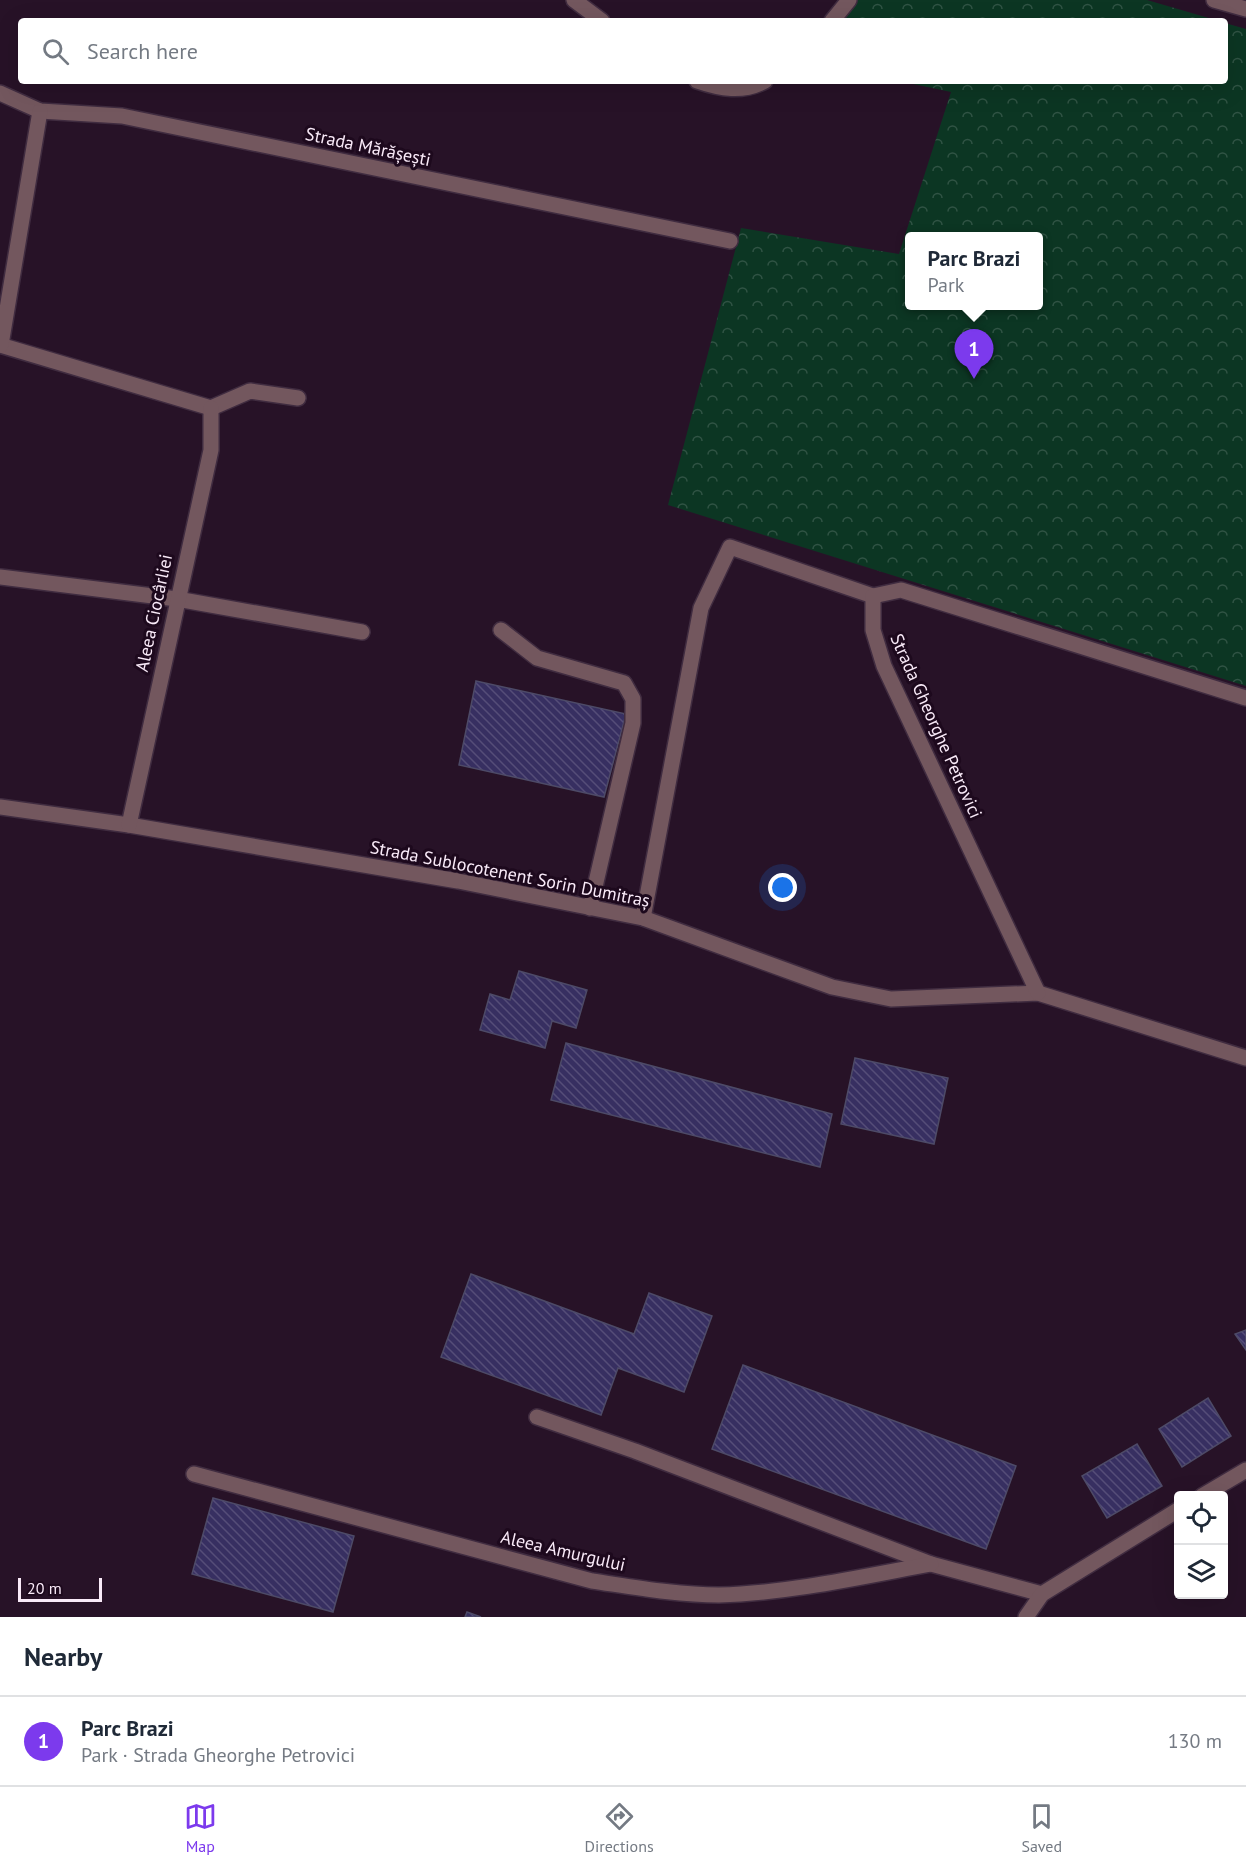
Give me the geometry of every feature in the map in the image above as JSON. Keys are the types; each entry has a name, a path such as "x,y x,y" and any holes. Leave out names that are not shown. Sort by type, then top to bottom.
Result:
{"street":[{"path":"574,0 598,18"},
{"path":"834,18 849,0"},
{"path":"1214,0 1246,9"},
{"path":"706,84 724,90 760,84"},
{"name":"Strada Mărășești","path":"0,93 40,111 122,116 730,241"},
{"path":"40,111 1,345 211,408 250,391 298,398"},
{"name":"Aleea Ciocârliei","path":"129,825 211,450 211,408"},
{"path":"643,918 701,608 730,547 873,596 901,590 1246,698"},
{"path":"0,577 177,599 362,632"},
{"name":"Strada Gheorghe Petrovici","path":"873,596 873,630 884,666 1038,993"},
{"path":"501,630 537,658 624,683 633,699 633,723 590,908"},
{"name":"Strada Sublocotenent Sorin Dumitraș","path":"0,807 129,825 458,881 643,918 832,987 891,999 1038,993 1246,1058"},
{"name":"Aleea Amurgului","path":"537,1417 635,1451 931,1564 1041,1594"},
{"path":"1210,1491 1246,1470"},
{"name":"Aleea Amurgului","path":"194,1474 592,1581 646,1589 718,1595 797,1588 931,1564"},
{"path":"1026,1617 1041,1594 1174,1513"}],"green space":[{"path":"850,0 1147,0 1209,18 837,18"},
{"path":"1228,24 1246,29 1246,686 668,505 741,228 899,254 905,235 905,310 1043,310 1043,232 906,232 951,92 913,84 1228,84"}],"building":[{"path":"476,681 626,714 604,797 459,765"},
{"path":"519,971 587,990 576,1028 552,1021 545,1048 480,1030 490,994 510,1000"},
{"path":"566,1043 832,1114 820,1167 551,1100"},
{"path":"855,1058 948,1078 934,1144 841,1124"},
{"path":"471,1274 634,1334 649,1293 712,1316 684,1392 618,1368 601,1415 441,1357"},
{"path":"1246,1330 1246,1350 1235,1334"},
{"path":"743,1365 1016,1466 986,1549 712,1449"},
{"path":"1208,1398 1231,1436 1182,1467 1159,1429"},
{"path":"1137,1444 1162,1486 1107,1518 1082,1476"},
{"path":"213,1498 354,1536 333,1612 192,1574"},
{"path":"467,1612 481,1617 465,1617"}],"place":[{"name":"Parc Brazi","path":"974,379"}]}
